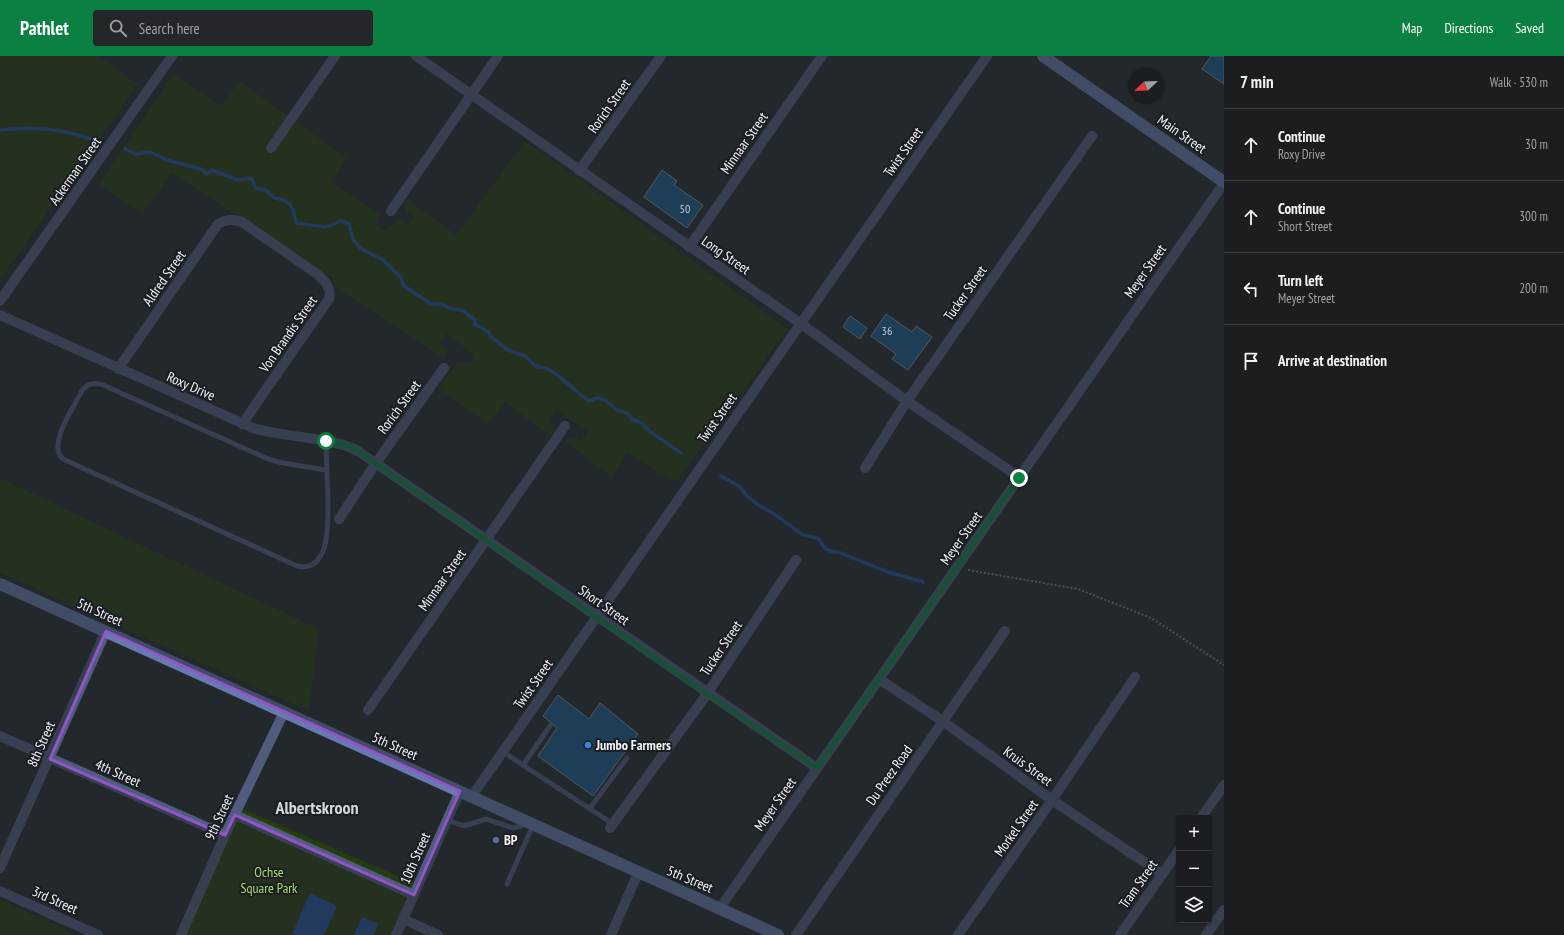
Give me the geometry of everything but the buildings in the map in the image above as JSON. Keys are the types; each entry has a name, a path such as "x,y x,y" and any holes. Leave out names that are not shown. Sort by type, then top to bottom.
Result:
{"main road":[{"name":"Main Street","path":"1043,56 1224,182"},
{"name":"5th Street","path":"0,584 778,935"}],"street":[{"name":"Ackerman Street","path":"0,301 172,56"},
{"path":"271,148 335,56"},
{"name":"Long Street","path":"416,56 579,171 800,323 907,401 1019,478"},
{"path":"391,211 498,56"},
{"name":"Rorich Street","path":"579,171 661,56"},
{"name":"Minnaar Street","path":"689,247 822,56"},
{"name":"Twist Street","path":"466,794 503,752 987,56"},
{"name":"Tucker Street","path":"865,468 907,401 1092,136"},
{"name":"Meyer Street","path":"720,908 1224,182"},
{"name":"Aldred Street","path":"118,369 218,224 224,220 232,219 242,222"},
{"name":"Von Brandis Street","path":"242,222 317,274 324,280 330,294 329,299 242,424"},
{"name":"Roxy Drive","path":"0,315 242,424 266,432 347,445 376,463"},
{"name":"Rorich Street","path":"339,519 376,463 444,368"},
{"name":"Minnaar Street","path":"368,710 565,426"},
{"name":"Short Street","path":"376,463 707,694 817,768"},
{"name":"Tucker Street","path":"611,826 707,694 796,560"},
{"name":"8th Street","path":"0,868 106,631"},
{"name":"Du Preez Road","path":"796,935 944,722 1005,631"},
{"name":"Morkel Street","path":"958,935 1135,677"},
{"name":"Kruis Street","path":"879,679 944,722 1052,800 1162,874"},
{"name":"9th Street","path":"181,935 225,835 284,712"},
{"name":"4th Street","path":"0,736 225,835"},
{"path":"1203,815 1224,785"},
{"name":"10th Street","path":"396,935 447,820 466,794"},
{"path":"235,815 414,895"},
{"name":"Tram Street","path":"1120,935 1178,851"},
{"path":"611,935 638,873"},
{"name":"3rd Street","path":"0,891 98,935"},
{"path":"1206,935 1224,910"},
{"path":"403,919 438,935"}],"lane":[{"path":"326,441 326,470 326,530 323,550 315,563 310,567 304,568 65,460 58,454 57,444 83,389 87,385 98,384 268,459 326,470"},
{"path":"523,765 550,726"},
{"path":"503,752 590,808 611,826"},
{"path":"590,808 627,758"},
{"path":"447,820 464,826 486,819 513,828 530,823"},
{"path":"506,884 530,823"}],"path":[{"path":"957,568 1078,589 1151,618 1224,665"}],"highlighted area":[{"path":"106,631 460,791 414,895 235,815 225,835 50,759"}],"green space":[{"path":"0,56 97,56 138,84 0,280"},
{"path":"173,74 222,106 239,81 347,158 331,182 379,214 376,224 386,231 397,220 401,220 408,225 413,217 406,210 406,198 456,235 525,141 788,329 676,482 627,453 612,477 564,441 574,437 581,441 588,431 556,410 549,420 554,426 554,431 550,437 506,402 487,424 438,388 457,363 463,361 470,364 474,356 447,333 440,344 449,350 444,358 336,288 331,278 172,173 142,214 99,184"},
{"path":"0,478 319,629 309,711 0,573"},
{"name":"Ochse Square Park","path":"241,808 423,887 402,935 181,935"},
{"path":"0,899 76,935 0,935"}],"water":[{"path":"310,893 337,906 324,935 292,934"},
{"path":"362,917 378,924 373,935 354,935"}],"waterway":[{"path":"0,130 25,128 61,131 97,141"},
{"path":"125,149 136,154 150,152 167,160 201,169 207,174 212,170 238,180 251,178 256,188 266,190 275,198 287,202 294,212 296,223 326,227 341,221 349,224 353,239 360,248 383,260 401,278 404,286 431,304 441,304 451,309 462,310 475,320 475,325 481,327 489,333 490,336 508,350 525,356 537,367 550,370 589,401 597,398 605,400 617,410 627,413 633,420 642,423 649,431 681,453"},
{"path":"721,476 739,486 747,496 757,504 774,514 803,535 818,538 828,550 838,552 888,572 923,582"}],"place":[{"name":"Jumbo Farmers","path":"588,745"},
{"name":"BP","path":"496,840"}],"district":[{"name":"Albertskroon","path":"317,808"}],"route":[{"path":"326,441 347,445 358,451 707,694 817,768 1019,478"}]}
